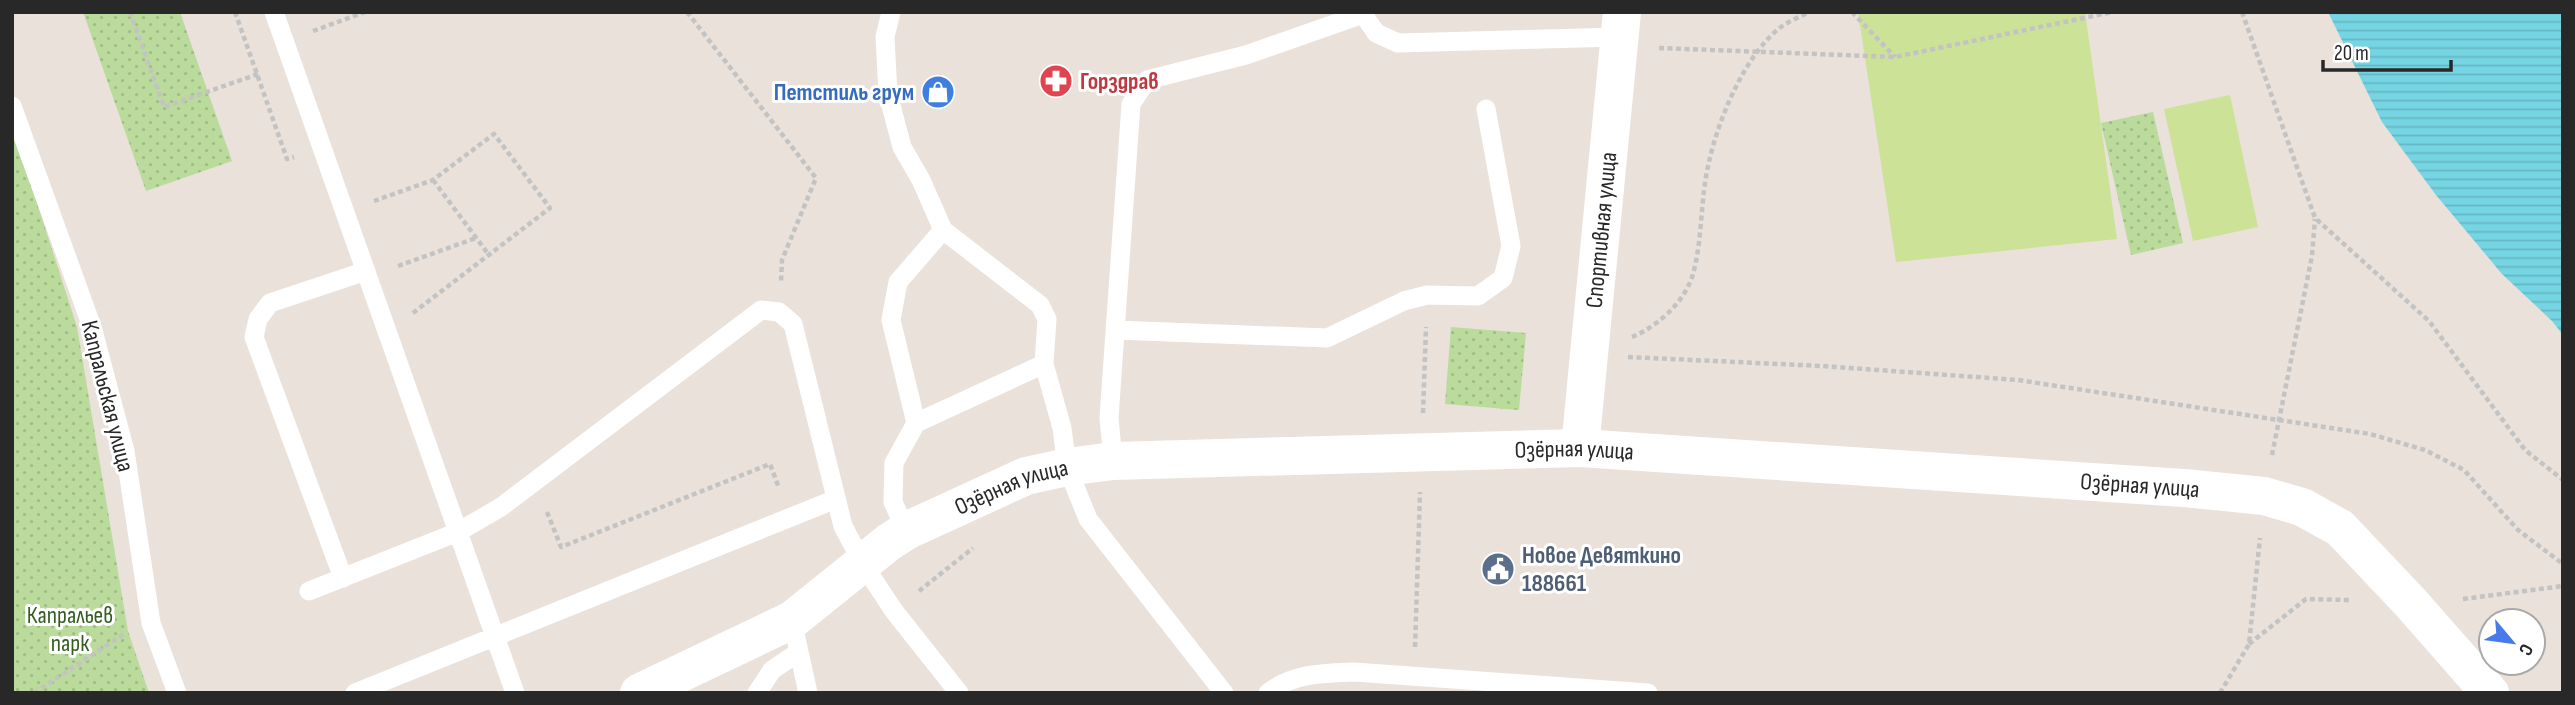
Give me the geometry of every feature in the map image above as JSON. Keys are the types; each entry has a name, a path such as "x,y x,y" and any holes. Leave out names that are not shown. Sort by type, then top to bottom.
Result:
{"street":[{"name":"Спортивная улица","path":"1580,448 1621,32"},
{"name":"Озёрная улица","path":"639,693 796,636 863,564 906,531 1026,476 1113,461 1580,448 2130,484 2264,496 2302,507 2340,528 2490,693"}],"lane":[{"path":"274,12 516,693"},
{"path":"891,12 885,37 888,94 902,147 921,180 943,230 1040,305 1047,319 1044,364 1062,428 1067,467 1088,519 1224,693"},
{"path":"1113,461 1109,418 1131,104 1147,80 1246,55 1363,13 1376,33 1398,43 1621,32"},
{"name":"Капральская улица","path":"12,106 92,327 125,451 151,623 177,693"},
{"path":"1115,330 1327,338 1404,301 1427,295 1478,296 1503,278 1511,246 1486,109"},
{"path":"916,422 891,320 898,282 943,230"},
{"path":"343,578 254,337 258,318 270,303 366,274"},
{"path":"309,591 458,532 501,507 761,310 779,312 793,324 843,526 863,564 894,611 960,693"},
{"path":"906,531 893,502 894,463 916,422 1044,364"},
{"path":"355,693 836,499"},
{"path":"757,693 796,636"},
{"path":"796,636 808,693"},
{"path":"1268,693 1277,685 1312,673 1354,672 1648,693"}],"path":[{"path":"130,12 164,107 292,61"},
{"path":"284,41 365,12"},
{"path":"687,12 816,178 782,260 779,312"},
{"path":"1589,355 1642,332 1673,309 1693,275 1709,162 1732,90 1758,52 1780,28 1809,12"},
{"path":"1852,12 1895,57"},
{"path":"1621,32 1758,52 1895,57 2113,12"},
{"path":"2242,12 2315,218 2312,256 2270,464"},
{"path":"344,211 433,180 494,134 550,208 387,333"},
{"path":"433,180 489,255"},
{"path":"2315,218 2429,321 2525,450 2563,480"},
{"path":"366,274 476,238"},
{"path":"1589,355 1822,366 2018,380 2370,434 2425,450 2464,470 2518,530 2563,564"},
{"path":"536,481 561,547 769,464 782,495 830,475"},
{"path":"2249,644 2260,528"},
{"path":"2220,693 2249,644 2306,599 2410,602 2478,598 2563,586"},
{"path":"34,693 128,631 151,623"}],"green space":[{"path":"83,12 180,12 232,161 146,191"},
{"path":"1858,12 2085,12 2117,239 1896,262"},
{"path":"2230,95 2258,227 2193,241 2164,109"},
{"path":"2153,112 2183,243 2131,255 2101,123"},
{"name":"Капральев парк","path":"12,125 77,327 128,631 149,693 12,693"},
{"path":"1451,327 1526,333 1519,410 1445,404"}],"water":[{"path":"2328,12 2563,12 2563,335 2552,321 2502,274 2436,195 2382,122"}],"place":[{"name":"Горздрав","path":"1056,81"},
{"name":"Петстиль грум","path":"938,92"},
{"name":"Новое Девяткино 188661","path":"1498,569"}]}
